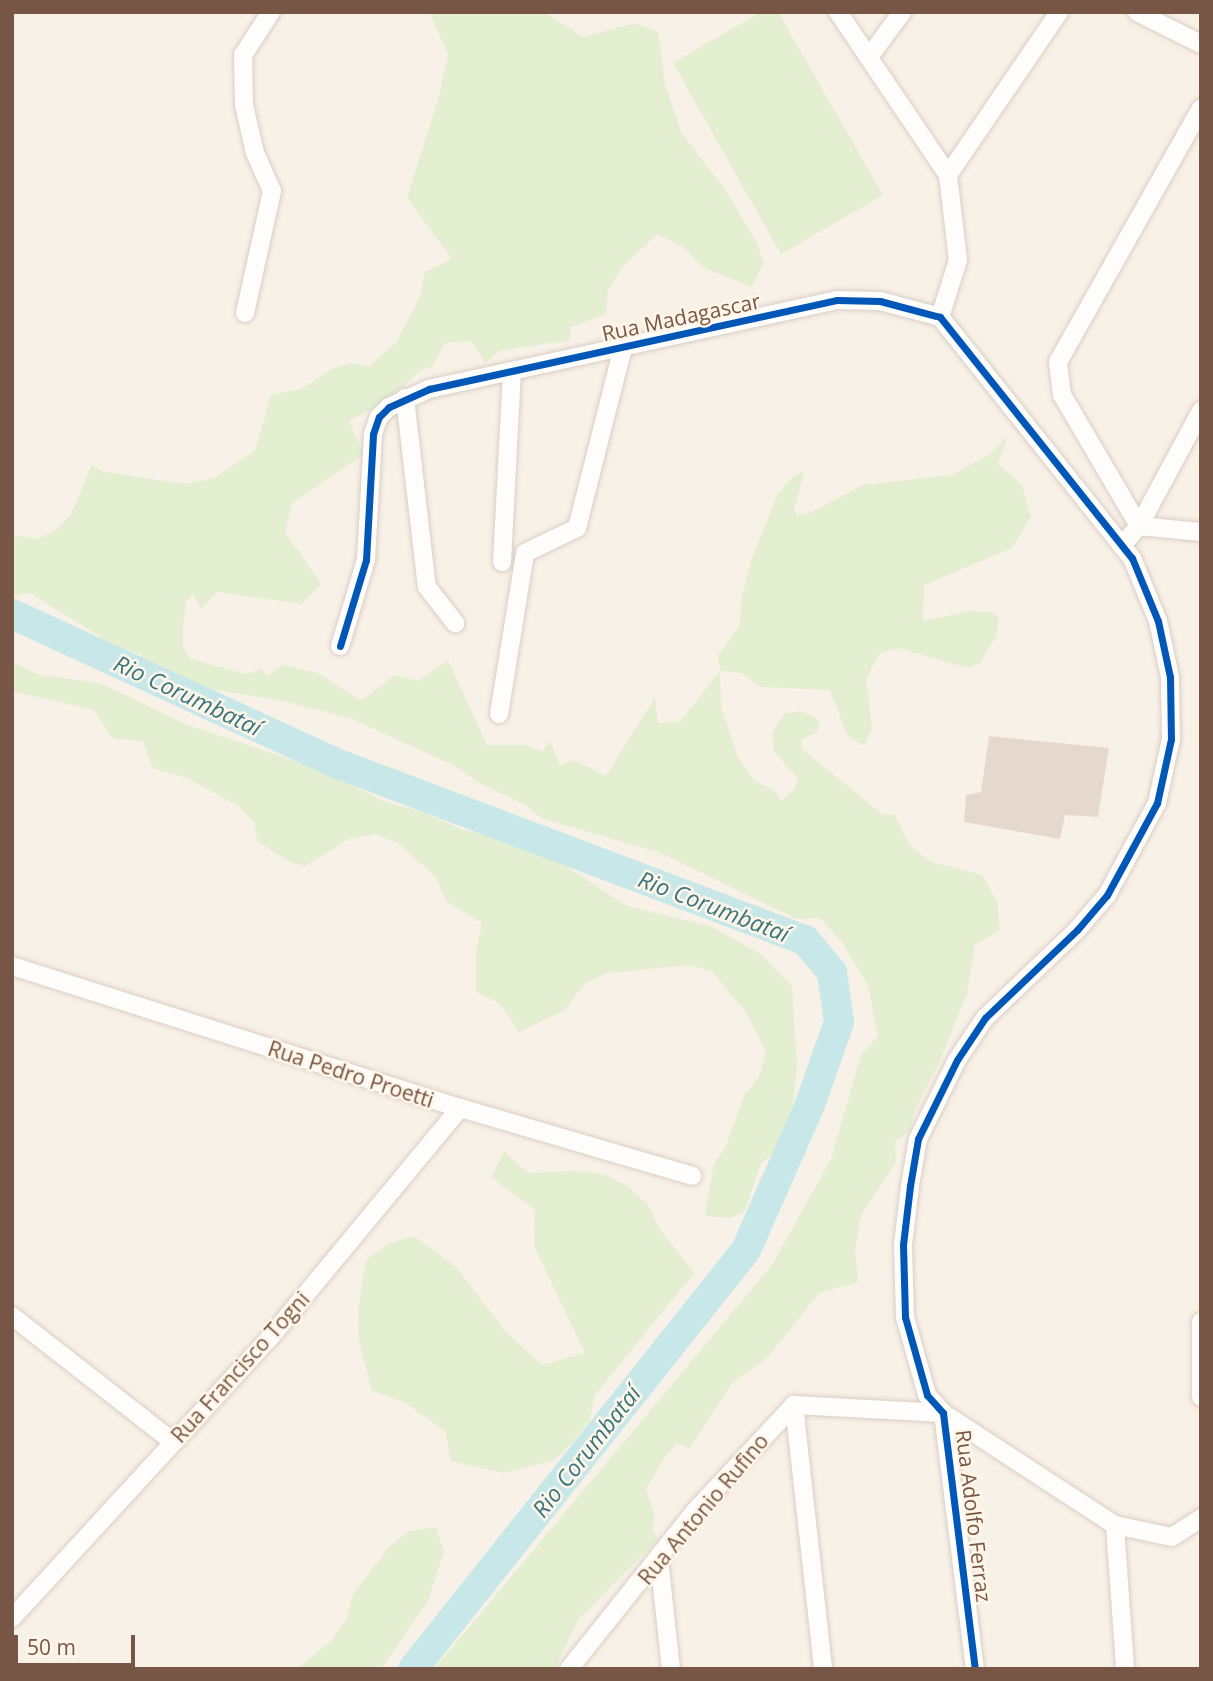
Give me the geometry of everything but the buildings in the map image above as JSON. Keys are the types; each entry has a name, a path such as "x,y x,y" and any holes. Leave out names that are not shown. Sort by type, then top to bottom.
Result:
{"street":[{"path":"245,313 272,191 255,153 244,105 243,55 271,12"},
{"path":"838,12 948,175 958,260 940,317 1122,546 1139,526 1201,411"},
{"path":"869,57 902,12"},
{"path":"948,175 1059,12"},
{"path":"1137,12 1201,44"},
{"path":"1139,526 1062,395 1058,362 1201,108"},
{"name":"Rua Madagascar","path":"340,646 366,560 369,454 375,424 389,407 405,398 512,371 837,300 880,302 940,317"},
{"path":"499,714 525,554 577,528 623,348"},
{"path":"502,562 512,371"},
{"path":"405,398 427,587 454,623"},
{"path":"1139,526 1201,531"},
{"name":"Rua Adolfo Ferraz","path":"975,1669 943,1413 927,1395 905,1317 903,1245 918,1139 938,1094 985,1018 1077,930 1107,895 1157,803 1167,774 1170,677 1158,621 1141,576 1122,546"},
{"name":"Rua Pedro Proetti","path":"12,966 460,1108 692,1176"},
{"name":"Rua Francisco Togni","path":"12,1618 268,1340 460,1108"},
{"path":"12,1316 173,1442"},
{"path":"1201,1322 1201,1397"},
{"path":"823,1669 794,1405 943,1413 1115,1525 1171,1537 1201,1518"},
{"name":"Rua Antonio Rufino","path":"569,1669 696,1510 794,1405"},
{"path":"1115,1525 1125,1669"},
{"path":"659,1559 671,1669"}],"green space":[{"path":"429,12 544,12 583,37 635,23 658,32 665,84 681,132 728,194 755,239 764,263 751,287 701,266 685,248 657,234 621,269 608,290 606,314 571,327 570,340 499,351 485,363 471,341 445,343 432,367 420,370 393,397 349,421 364,454 292,503 285,532 321,584 301,604 217,592 201,609 193,593 186,602 183,648 191,659 245,674 261,669 268,676 283,665 318,673 361,701 395,675 418,681 448,660 487,745 527,745 542,752 550,741 560,765 574,760 606,776 655,697 658,723 680,722 720,671 721,706 738,758 755,781 774,790 781,801 795,789 798,778 774,752 772,733 784,714 799,711 816,717 820,723 816,733 801,740 802,749 883,815 895,815 909,845 931,862 982,875 997,901 1000,930 975,945 967,994 939,1063 916,1108 910,1130 895,1143 896,1162 861,1215 855,1250 858,1282 819,1293 766,1359 732,1383 690,1448 677,1443 667,1454 646,1489 655,1517 652,1528 658,1540 578,1620 555,1669 434,1669 772,1265 831,1159 861,1055 878,1036 868,986 841,941 820,918 797,919 661,853 541,818 526,805 479,783 453,765 350,718 274,699 196,687 136,663 142,655 117,647 30,593 12,596 12,535 35,539 54,532 71,514 92,465 101,471 185,484 214,478 255,451 271,395 301,389 332,369 352,363 369,367 397,341 420,297 425,272 452,259 407,198 440,93 448,54"},
{"path":"761,12 778,12 883,195 781,254 673,63"},
{"path":"1008,436 998,464 1022,485 1031,517 1012,548 924,585 923,621 971,611 994,613 999,618 996,637 980,663 968,668 899,648 880,653 866,679 872,728 864,746 847,735 830,690 760,687 741,673 720,671 718,655 740,626 741,599 752,558 777,496 792,477 805,470 794,509 797,515 808,514 863,485 952,475 988,455"},
{"path":"12,662 40,675 100,683 185,724 313,767 388,803 423,812 463,830 505,838 561,863 627,906 710,926 761,954 792,986 797,1066 789,1142 761,1163 745,1211 730,1218 705,1216 713,1167 726,1146 744,1096 759,1077 766,1051 745,1011 712,971 689,965 607,973 584,984 565,1010 519,1032 499,1003 476,992 476,950 482,923 446,901 436,877 398,843 374,834 349,839 305,866 290,862 257,841 254,822 237,805 187,778 153,768 143,741 112,738 94,710 12,691"},
{"path":"504,1151 528,1173 577,1171 605,1175 629,1187 648,1205 659,1228 694,1273 595,1395 590,1420 573,1442 555,1460 503,1473 451,1461 445,1431 404,1402 372,1391 359,1339 358,1311 366,1260 388,1244 414,1236 456,1267 505,1331 542,1365 585,1353 534,1246 535,1210 491,1177"},
{"path":"436,1527 444,1552 428,1601 381,1669 296,1669 331,1641 347,1618 353,1594 390,1546 409,1531"}],"waterway":[{"name":"Rio Corumbataí","path":"12,614 341,765 805,940 832,972 839,1022 809,1107 746,1250 413,1669"}],"cycle path":[{"path":"340,646 366,560 373,434 379,417 389,407 429,389 837,300 880,301 940,317 1132,558 1158,621 1170,677 1171,739 1157,803 1107,895 1077,930 985,1018 957,1060 918,1139 910,1186 903,1245 905,1317 927,1395 943,1413 975,1669"}]}
